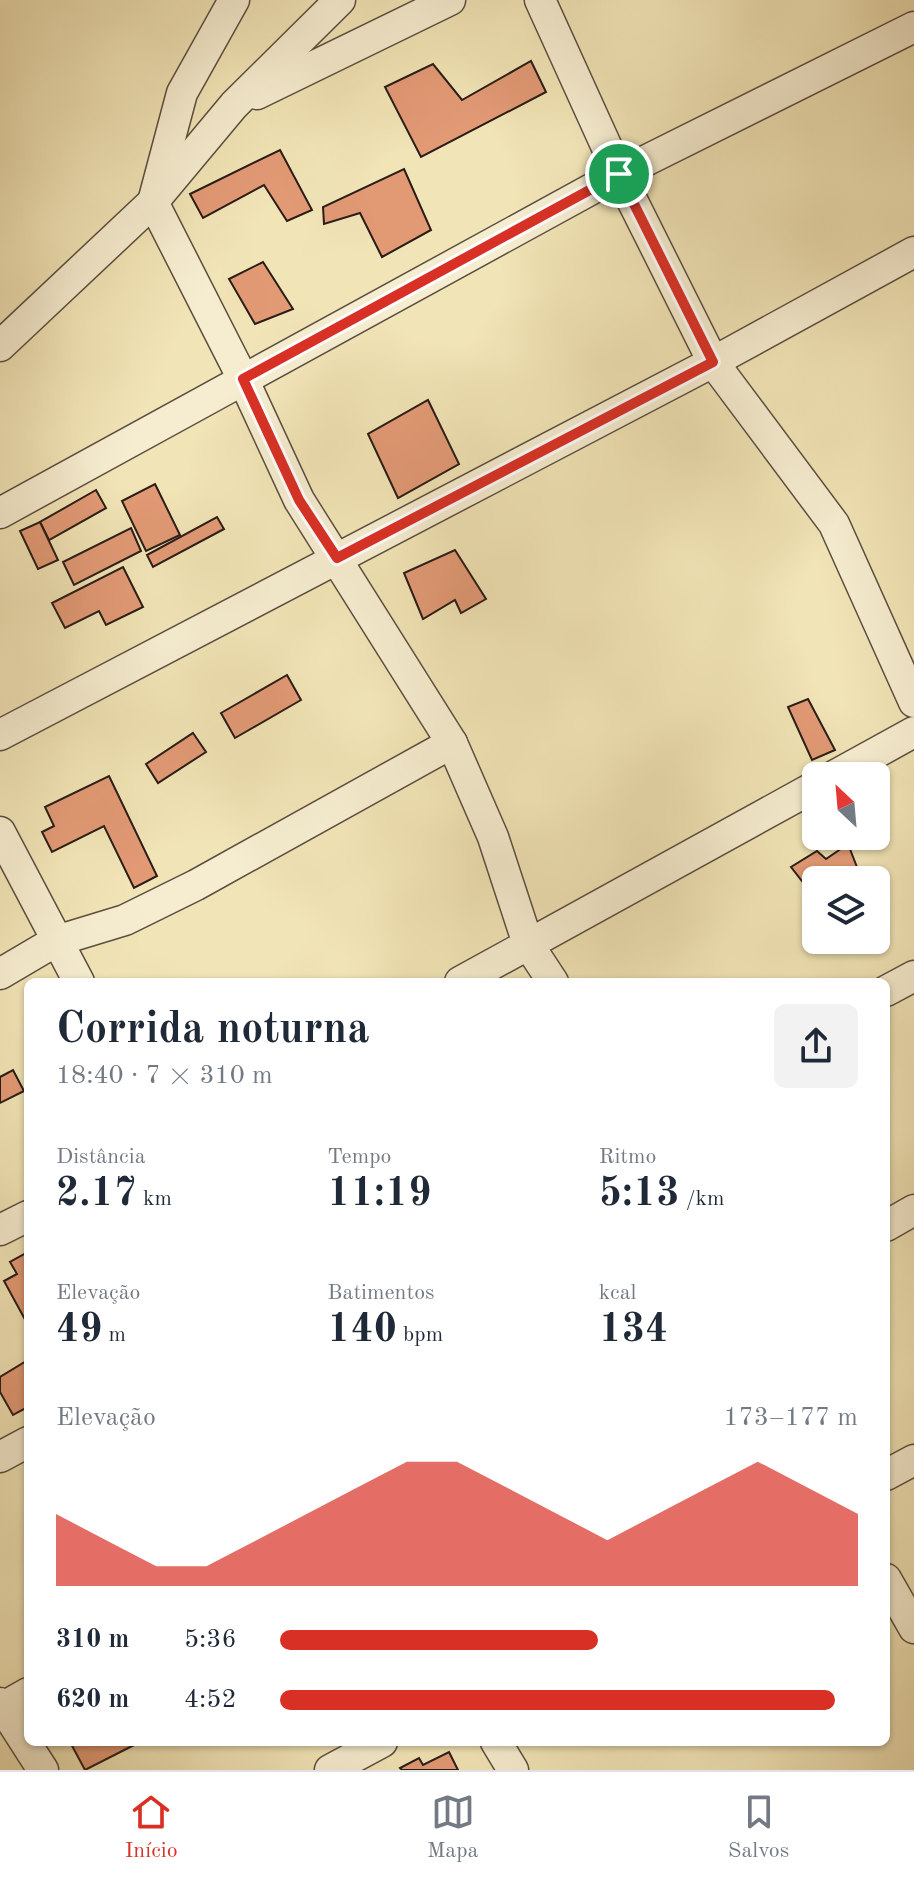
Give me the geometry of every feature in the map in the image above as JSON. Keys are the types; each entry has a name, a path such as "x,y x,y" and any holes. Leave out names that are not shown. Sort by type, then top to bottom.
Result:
{"street":[{"path":"234,0 182,93 153,202 243,379 299,500 452,743 493,837 528,944 550,978"},
{"path":"0,346 153,202 234,105 340,0"},
{"path":"234,105 450,0"},
{"path":"540,0 619,174 713,362 834,524 914,702"},
{"path":"0,513 619,174 914,27"},
{"path":"0,735 713,362 914,252"},
{"path":"859,762 914,732"},
{"path":"0,974 56,941 125,920 168,899 452,743"},
{"path":"467,978 802,794"},
{"path":"0,832 77,978"},
{"path":"890,989 914,976"},
{"path":"890,1224 914,1210"},
{"path":"0,1230 24,1218"},
{"path":"0,1457 24,1444"},
{"path":"890,1473 914,1460"},
{"path":"890,1586 914,1628"},
{"path":"8,1703 24,1734"},
{"path":"30,1746 43,1770"},
{"path":"330,1770 375,1746"},
{"path":"498,1746 513,1770"}],"building":[{"path":"531,61 546,92 421,157 385,87 433,64 462,100"},
{"path":"280,150 312,210 287,221 264,185 203,218 190,194"},
{"path":"404,169 431,230 382,257 360,213 324,224 323,207"},
{"path":"263,262 293,309 255,324 229,279"},
{"path":"428,400 459,464 398,498 368,434"},
{"path":"155,484 180,535 146,551 122,501"},
{"path":"96,490 106,508 49,540 40,522"},
{"path":"217,517 224,529 153,567 147,555"},
{"path":"40,522 58,560 38,569 20,531"},
{"path":"131,528 141,551 74,585 63,562"},
{"path":"455,550 486,599 461,613 455,600 423,619 404,573"},
{"path":"123,567 143,607 106,625 99,611 65,628 52,603"},
{"path":"287,675 301,700 235,738 221,713"},
{"path":"808,699 835,750 812,760 788,707"},
{"path":"193,733 206,752 158,783 146,764"},
{"path":"109,776 157,876 134,888 104,826 52,852 42,832 54,826 45,807"},
{"path":"839,850 850,850 857,866 802,866 802,881 791,867 817,851 826,859"},
{"path":"13,1070 24,1091 0,1103 0,1077"},
{"path":"24,1254 24,1318 4,1281 17,1274 10,1262"},
{"path":"24,1362 24,1409 13,1415 0,1392 0,1377"},
{"path":"72,1746 132,1746 85,1770"},
{"path":"449,1752 458,1770 400,1768 419,1758 423,1765"}],"route":[{"path":"619,174 713,362 337,558 299,500 243,379 619,174"}]}
